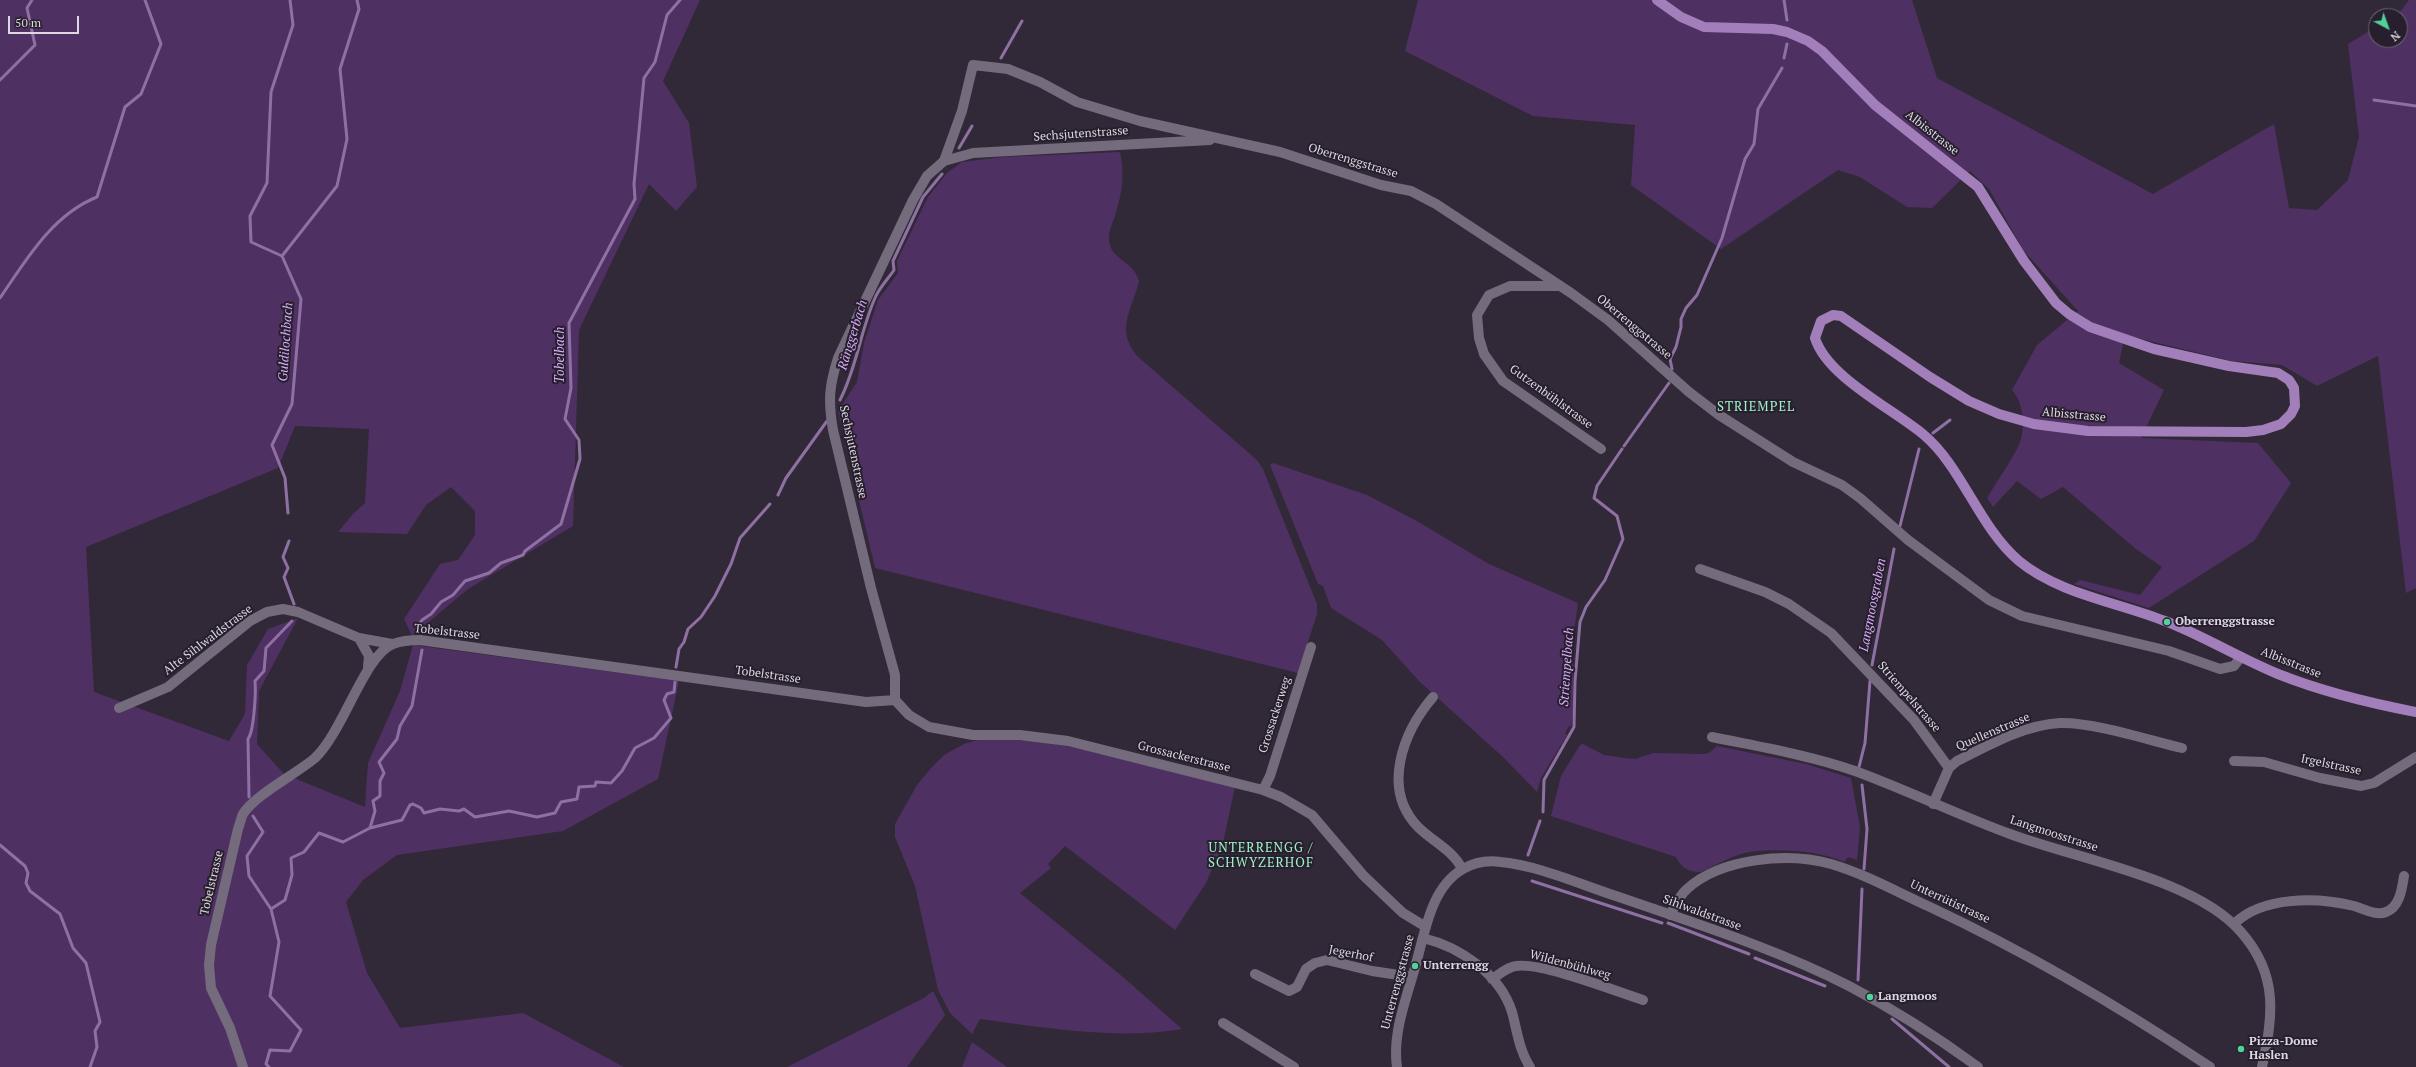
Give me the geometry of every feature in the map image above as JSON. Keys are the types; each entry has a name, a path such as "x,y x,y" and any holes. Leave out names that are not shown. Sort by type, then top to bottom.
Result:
{"main road":[{"name":"Albisstrasse","path":"1657,0 1681,17 1704,27 1773,29 1800,37 1818,48 1875,105 1978,187 2024,261 2056,303 2076,319 2126,340 2154,349 2229,366 2274,371 2289,380 2296,396 2291,414 2281,424 2263,430 2204,432 2088,431 2056,428 2018,420 1969,401 1930,377 1841,316 1826,317 1821,321 1816,332 1817,345 1837,368 1867,395 1925,436 1934,445 1988,526 2007,549 2028,568 2040,576 2167,622 2241,657 2317,688 2371,703 2416,712"}],"street":[{"name":"Oberrenggstrasse","path":"972,65 1008,69 1040,82 1077,102 1140,121 1280,152 1381,185 1411,191 1436,204 1608,320 1689,392 1719,414 1793,462 1842,486 1860,498 1908,540 1989,600 2022,616 2169,651 2220,669 2234,666 2241,657"},
{"name":"Sechsjutenstrasse","path":"944,161 962,111 972,65"},
{"name":"Sechsjutenstrasse","path":"895,700 895,675 871,588 834,430 829,404 830,382 838,358 913,200 927,176 944,161 973,153 1222,140"},
{"name":"Gutzenbühlstrasse","path":"1559,286 1510,286 1489,295 1477,315 1476,327 1484,354 1503,380 1601,449"},
{"name":"Striempelstrasse","path":"1700,569 1765,592 1801,611 1831,633 1914,720 1949,768"},
{"name":"Alte Sihlwaldstrasse","path":"119,708 144,699 168,687 250,621 267,612 282,609 298,612 359,638 392,644"},
{"path":"359,638 369,656 368,669"},
{"name":"Tobelstrasse","path":"243,1067 230,1028 211,988 209,965 211,944 238,829 243,814 253,804 315,757 334,734 368,669 382,650 392,644 420,640 866,702 895,700"},
{"name":"Grossackerweg","path":"1263,790 1270,776 1311,647"},
{"path":"1433,697 1413,724 1398,771 1398,790 1410,817 1452,856 1462,869"},
{"name":"Grossackerstrasse","path":"895,700 909,715 928,727 973,735 1020,735 1068,741 1263,790 1281,797 1312,815 1363,875 1403,913 1426,927"},
{"name":"Quellenstrasse","path":"1933,804 1949,768 1964,757 2034,728 2060,723 2084,725 2182,748"},
{"name":"Langmoosstrasse","path":"1712,737 1814,759 1855,771 2011,835 2120,869 2197,898 2219,911 2234,924 2254,949 2268,982 2271,999 2271,1021 2262,1067"},
{"name":"Irgelstrasse","path":"2234,761 2264,762 2320,778 2361,786 2374,783 2416,757"},
{"name":"Unterrütistrasse","path":"1670,915 1678,900 1699,880 1739,864 1766,859 1795,858 1830,864 1861,875 2010,946 2143,1022 2210,1067"},
{"name":"Sihlwaldstrasse","path":"1426,927 1440,891 1462,869 1486,861 1530,867 1670,915 1822,973 1901,1015 1942,1040 1978,1067"},
{"path":"2234,924 2249,912 2259,907 2284,902 2340,904 2378,914 2386,912 2395,907 2402,891 2404,876"},
{"name":"Unterrenggstrasse","path":"1397,1067 1397,1034 1426,927"},
{"path":"1423,938 1463,955 1492,979 1509,1003 1519,1042 1530,1067"},
{"name":"Jegerhof","path":"1256,974 1289,991 1296,987 1306,969 1315,963 1327,960 1372,971 1412,977"},
{"name":"Wildenbühlweg","path":"1492,979 1511,966 1526,965 1576,978 1643,1000"},
{"path":"1223,1023 1294,1067"}],"shaded area":[{"path":"0,0 700,0 663,81 689,123 697,187 676,211 649,184 579,330 573,526 468,589 412,636 404,619 440,564 458,560 475,535 475,511 451,487 426,505 407,534 338,532 353,514 365,503 369,429 295,426 278,468 86,547 94,692 229,741 245,714 247,665 268,629 298,618 259,691 257,744 284,774 365,807 368,763 400,691 413,645 679,681 658,779 563,831 397,855 363,880 346,902 367,973 400,1028 523,1013 624,1067 0,1067"},
{"path":"1418,0 1912,0 1937,78 2153,194 2274,124 2289,208 2317,210 2348,180 2359,137 2348,44 2368,32 2368,48 2408,48 2408,8 2403,8 2409,0 2416,0 2416,588 2406,593 2378,356 2317,386 2282,365 2232,361 2125,335 2119,363 2164,390 2141,438 2258,443 2291,483 2254,541 2149,608 2074,584 2080,580 2140,595 2162,567 2136,549 2063,487 2041,499 2017,481 1993,507 1987,498 2011,460 2021,439 2023,420 2021,407 2012,390 2037,345 2078,311 2023,250 1989,189 1970,171 1932,208 1907,207 1860,177 1838,170 1721,249 1631,185 1635,125 1533,116 1405,51"},
{"path":"1120,152 1122,160 1122,184 1109,237 1112,250 1132,268 1139,281 1127,319 1127,337 1130,346 1137,356 1257,460 1263,469 1317,604 1317,614 1298,673 875,568 838,411 857,382 864,343 878,300 898,273 897,261 928,197 947,173 962,162 1003,157"},
{"path":"1273,463 1367,495 1415,520 1489,564 1578,603 1573,638 1573,714 1571,727 1569,726 1565,733 1567,735 1541,778 1537,792 1504,758 1420,682 1382,640 1331,608 1323,586 1318,584 1270,465"},
{"path":"984,738 1040,741 1075,748 1235,787 1223,843 1206,883 1175,930 1065,846 1048,864 1051,868 1020,893 1123,977 1182,1029 1132,1033 1081,1032 980,1019 972,1034 950,1013 938,990 915,886 895,837 895,824 917,785 944,755 964,744"},
{"path":"1583,744 1604,755 1635,759 1653,753 1704,754 1709,753 1717,746 1806,764 1851,778 1860,827 1857,860 1848,857 1844,862 1823,855 1811,853 1772,850 1749,852 1737,855 1701,872 1697,872 1683,867 1676,857 1551,816 1561,776 1580,745"},
{"path":"933,991 945,1015 907,1067 787,1067 924,998"},
{"path":"972,1042 1007,1067 962,1067"}],"waterway":[{"path":"0,80 35,45 27,8 32,0"},
{"path":"0,298 30,254 53,227 81,205 97,197 125,107 141,94 161,44 145,0"},
{"path":"282,256 251,242 250,216 267,183 271,92 293,25 290,0"},
{"name":"Guldilochbach","path":"288,513 285,478 272,445 292,404 301,299 282,256 337,186 347,139 340,69 359,9 357,0"},
{"name":"Tobelbach","path":"417,628 422,620 431,614 441,602 453,595 465,581 489,573 501,563 523,555 525,551 561,524 580,459 579,440 565,419 571,388 569,323 635,199 634,184 644,78 655,62 667,15 680,0"},
{"path":"1784,0 1787,20"},
{"name":"Ränggerbach","path":"1001,58 1022,21"},
{"path":"1784,58 1787,44"},
{"path":"1672,369 1670,359 1676,347 1681,327 1681,319 1686,308 1697,295 1722,238 1745,159 1754,144 1758,109 1782,68"},
{"path":"2374,100 2416,106"},
{"name":"Ränggerbach","path":"959,148 972,126"},
{"name":"Ränggerbach","path":"840,400 851,375 875,298 881,287 894,270 893,261 923,197 942,174"},
{"path":"1624,446 1669,383"},
{"name":"Langmoosgraben","path":"1933,433 1950,420"},
{"name":"Ränggerbach","path":"778,495 786,478 827,421"},
{"name":"Striempelbach","path":"1543,812 1544,780 1574,727 1575,681 1580,622 1586,607 1605,580 1623,539 1617,516 1594,498 1597,486 1622,449"},
{"name":"Langmoosgraben","path":"1900,526 1919,449"},
{"name":"Ränggerbach","path":"676,667 679,649 684,642 688,629 701,617 715,596 731,564 740,538 770,504"},
{"name":"Guldilochbach","path":"289,541 283,557 288,568 284,577 294,604"},
{"name":"Langmoosgraben","path":"1872,665 1894,549"},
{"name":"Guldilochbach","path":"249,797 248,739 253,720 255,681 264,671 266,648 292,621"},
{"name":"Tobelbach","path":"370,828 375,811 373,801 380,796 380,781 384,773 379,762 397,739 400,726 412,706 422,650"},
{"name":"Langmoosgraben","path":"1859,767 1865,743 1870,681"},
{"name":"Ränggerbach","path":"269,1067 266,1064 270,1050 290,1051 301,1030 270,996 279,942 271,909 285,900 292,875 291,858 304,852 319,833 343,842 370,828 402,820 410,805 413,804 421,808 424,813 440,809 459,811 464,809 475,817 509,811 537,817 555,813 561,802 577,799 579,787 595,786 596,782 611,783 622,771 635,748 654,738 671,718 664,700 667,694 674,692 675,682"},
{"name":"Langmoosgraben","path":"1862,785 1867,829 1864,869"},
{"path":"253,816 263,832 247,856 249,876 271,909"},
{"name":"Striempelbach","path":"1528,855 1540,821"},
{"path":"0,845 25,866 28,873 26,883 30,891 60,914 73,948 86,963 100,1022 95,1031 97,1047 90,1067"},
{"name":"Striempelbach","path":"1532,881 1662,923"},
{"name":"Langmoosgraben","path":"1858,980 1862,889"},
{"name":"Striempelbach","path":"1668,923 1749,954"},
{"name":"Striempelbach","path":"1755,958 1825,986"},
{"name":"Striempelbach","path":"1892,1019 1949,1067"}],"place":[{"name":"Oberrenggstrasse","path":"2167,622"},
{"name":"Unterrengg","path":"1415,966"},
{"name":"Langmoos","path":"1870,997"},
{"name":"Pizza-Dome Haslen","path":"2241,1049"}],"district":[{"name":"STRIEMPEL","path":"1756,407"},
{"name":"UNTERRENGG / SCHWYZERHOF","path":"1261,856"}]}
